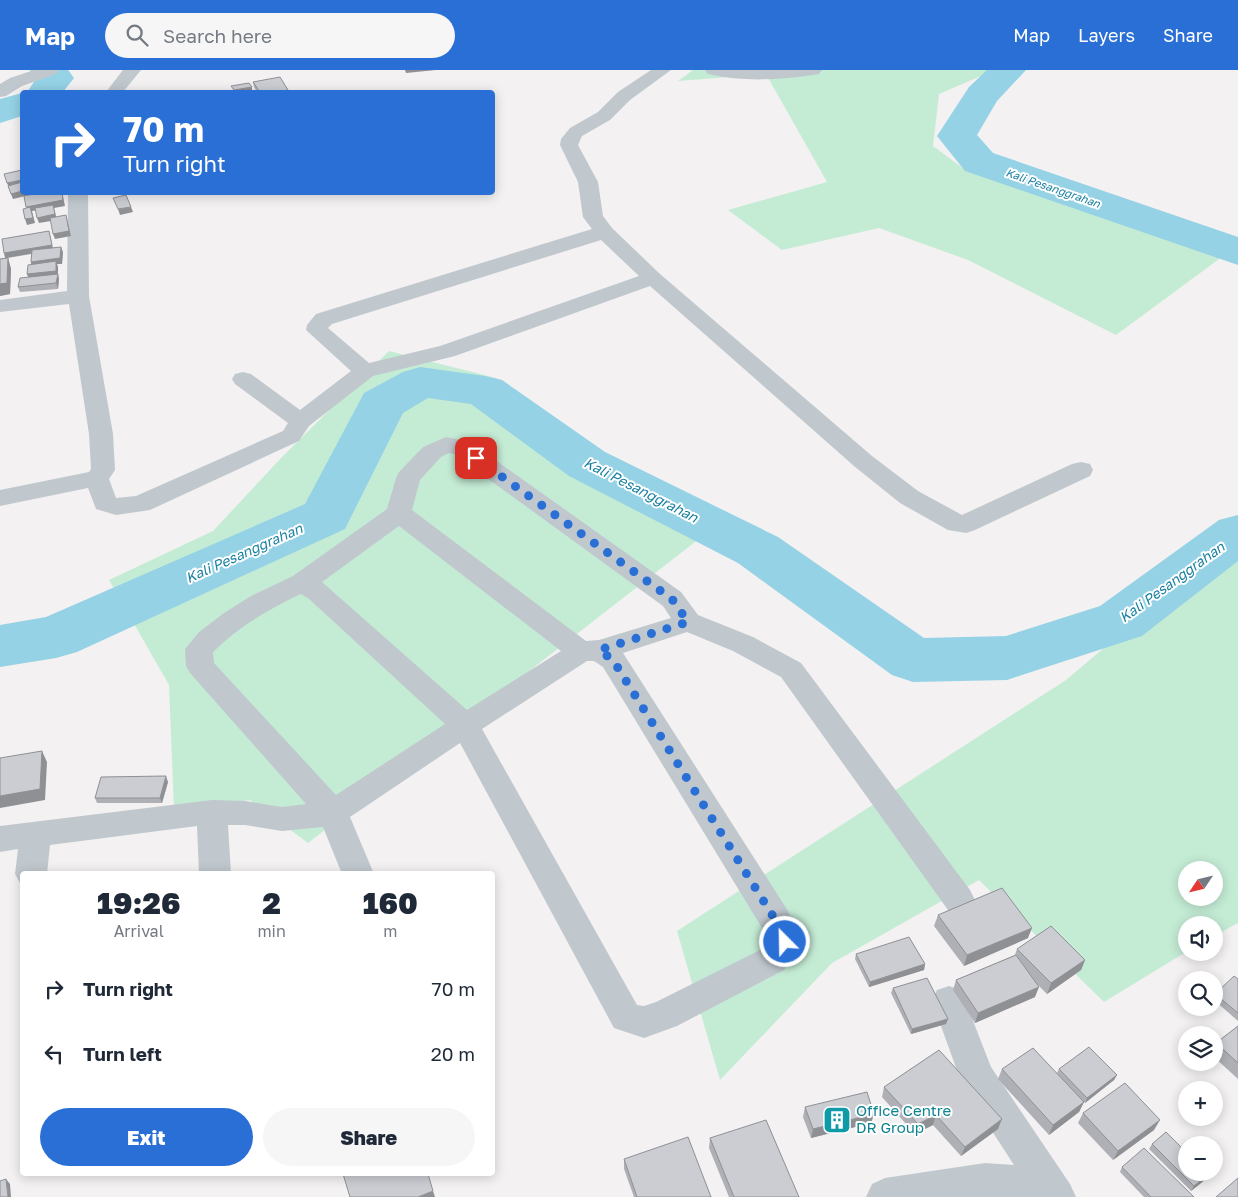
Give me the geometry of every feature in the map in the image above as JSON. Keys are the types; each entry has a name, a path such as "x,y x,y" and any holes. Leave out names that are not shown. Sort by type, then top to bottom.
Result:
{"street":[{"path":"116,90 132,70"},
{"path":"662,70 640,83 604,116 576,132 570,139 569,145 588,182 593,217 605,232 653,278 863,461 909,497 957,524 966,524 1081,470"},
{"path":"714,70 729,73 760,74 813,70"},
{"path":"0,92 16,82 43,72"},
{"path":"0,498 97,478 103,470 101,434 78,296 78,195"},
{"path":"366,371 317,330 318,325 324,319 605,232"},
{"path":"97,478 105,503 116,507 141,504 291,436 301,421 366,371 447,351 653,278"},
{"path":"0,306 78,296"},
{"path":"243,379 301,421"},
{"path":"357,871 333,813 200,666 199,649 214,632 284,591 302,583 399,513 408,478 432,452 446,445 461,447 672,599 688,622 743,644 791,670 959,900"},
{"path":"302,583 318,592 465,725 626,1017 644,1022 665,1015 772,960 785,942 776,921 613,660 590,651 399,513"},
{"path":"0,839 212,812 244,813 282,819 333,813 465,725 590,651 688,622"},
{"path":"212,812 215,871"},
{"path":"31,871 35,834"},
{"path":"949,1001 977,1076 1056,1197"},
{"path":"884,1197 985,1181 1034,1185 1056,1197"}],"green space":[{"path":"693,70 995,70 939,94 933,146 964,169 1038,181 1230,251 1116,335 968,260 879,228 782,250 728,210 827,182 766,74 678,81"},
{"path":"389,351 496,378 713,528 308,843 250,800 174,810 169,685 109,580 213,531 282,457"},
{"path":"1238,535 1238,923 1223,931 1223,916 1178,916 1178,957 1104,1002 979,880 832,963 720,1080 677,931 1066,680"}],"building":[{"path":"280,77 288,90 259,90 253,82"},
{"path":"249,83 252,87 234,90 231,86"},
{"path":"20,170 20,180 7,183 4,174"},
{"path":"20,183 20,192 11,194 8,186"},
{"path":"62,195 63,200 26,207 24,196"},
{"path":"126,195 131,207 118,209 113,198"},
{"path":"53,205 55,214 37,218 35,208"},
{"path":"30,207 33,218 25,219 23,209"},
{"path":"66,215 69,231 53,234 50,218"},
{"path":"49,231 52,245 4,253 2,239"},
{"path":"61,247 60,258 31,262 32,250"},
{"path":"8,258 7,283 0,284 0,259"},
{"path":"56,261 56,271 27,274 28,265"},
{"path":"58,274 56,283 18,287 20,278"},
{"path":"42,751 40,789 0,796 0,758"},
{"path":"166,776 160,798 95,798 101,777"},
{"path":"1002,888 1032,928 967,955 938,915"},
{"path":"1051,926 1085,960 1051,983 1017,949"},
{"path":"909,937 925,964 870,982 856,954"},
{"path":"1016,955 1039,987 978,1013 956,980"},
{"path":"1234,976 1238,979 1238,1013 1223,1001 1223,986"},
{"path":"927,978 948,1019 912,1029 893,988"},
{"path":"1238,1026 1238,1063 1223,1049 1223,1038"},
{"path":"1089,1047 1117,1075 1087,1098 1059,1069"},
{"path":"1033,1048 1084,1102 1053,1125 1002,1069"},
{"path":"939,1050 1002,1119 965,1147 936,1115 918,1124 884,1087"},
{"path":"1125,1083 1160,1120 1118,1151 1083,1113"},
{"path":"867,1092 874,1114 813,1129 805,1107"},
{"path":"766,1120 799,1197 734,1197 710,1138"},
{"path":"1166,1132 1178,1144 1178,1170 1152,1144"},
{"path":"688,1137 711,1197 637,1197 624,1159"},
{"path":"1144,1148 1194,1197 1151,1197 1122,1167"},
{"path":"344,1176 429,1176 433,1191 418,1197 350,1197"},
{"path":"1238,1178 1238,1197 1216,1197"},
{"path":"6,1179 8,1197 0,1197 0,1181"},
{"path":"1189,1181 1200,1181 1194,1186"}],"waterway":[{"name":"Kali Pesanggrahan","path":"46,90 55,78 48,70"},
{"name":"Kali Pesanggrahan","path":"1008,70 982,95 957,136 979,162 1238,252"},
{"name":"Kali Pesanggrahan","path":"0,111 20,105"},
{"name":"Kali Pesanggrahan","path":"0,646 56,637 326,516 382,404 420,382 485,391 587,464 758,550 913,660 1007,658 1121,621 1238,533"}],"place":[{"name":"Office Centre DR Group","path":"837,1120"}],"route":[{"path":"476,458 672,599 688,622 599,650 613,660 776,921 785,942"}]}
